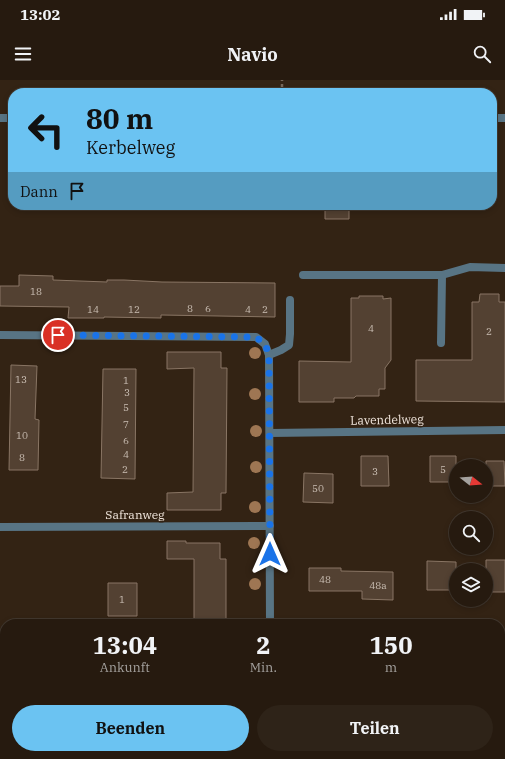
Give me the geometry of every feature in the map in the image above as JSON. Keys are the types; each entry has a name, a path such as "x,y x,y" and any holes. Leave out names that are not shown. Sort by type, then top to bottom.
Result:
{"street":[{"path":"303,274 442,275 470,267 505,268"},
{"path":"442,275 442,343"},
{"path":"269,355 281,350 289,344 290,300"},
{"path":"0,335 256,337 265,344 269,355 270,619"},
{"name":"Lavendelweg","path":"270,433 505,430"},
{"name":"Safranweg","path":"0,527 270,526"}],"building":[{"path":"325,210 349,210 349,219 325,219"},
{"path":"19,275 53,276 53,280 107,282 107,280 124,280 162,282 275,283 275,317 161,315 161,318 68,318 69,307 0,306 0,286 19,286"},
{"path":"480,294 499,294 499,302 505,302 505,402 416,401 416,360 472,360 472,302 479,302"},
{"path":"359,296 383,296 383,299 391,298 391,360 385,368 385,389 379,389 379,396 334,398 334,402 299,402 299,361 351,362 351,298 359,298"},
{"path":"167,352 221,352 221,368 227,368 226,493 221,493 221,510 167,510 167,493 193,492 194,368 167,369"},
{"path":"11,365 37,366 35,419 39,420 38,470 9,470"},
{"path":"103,369 136,369 135,479 101,478"},
{"path":"361,456 388,456 389,486 361,486"},
{"path":"430,456 456,456 456,459 449,459 449,482 430,482"},
{"path":"493,461 504,461 505,486 493,486"},
{"path":"304,473 333,474 333,503 303,502"},
{"path":"167,541 186,541 186,543 220,543 220,559 226,559 226,619 194,619 194,559 167,559"},
{"path":"486,560 505,560 505,592 493,592 493,563 486,563"},
{"path":"427,561 456,562 449,563 449,590 427,590"},
{"path":"309,568 341,568 341,571 393,572 393,600 362,599 362,591 309,591"},
{"path":"108,583 137,583 137,616 108,616"}],"route":[{"path":"58,335 256,337 265,344 269,355 270,554"}]}
